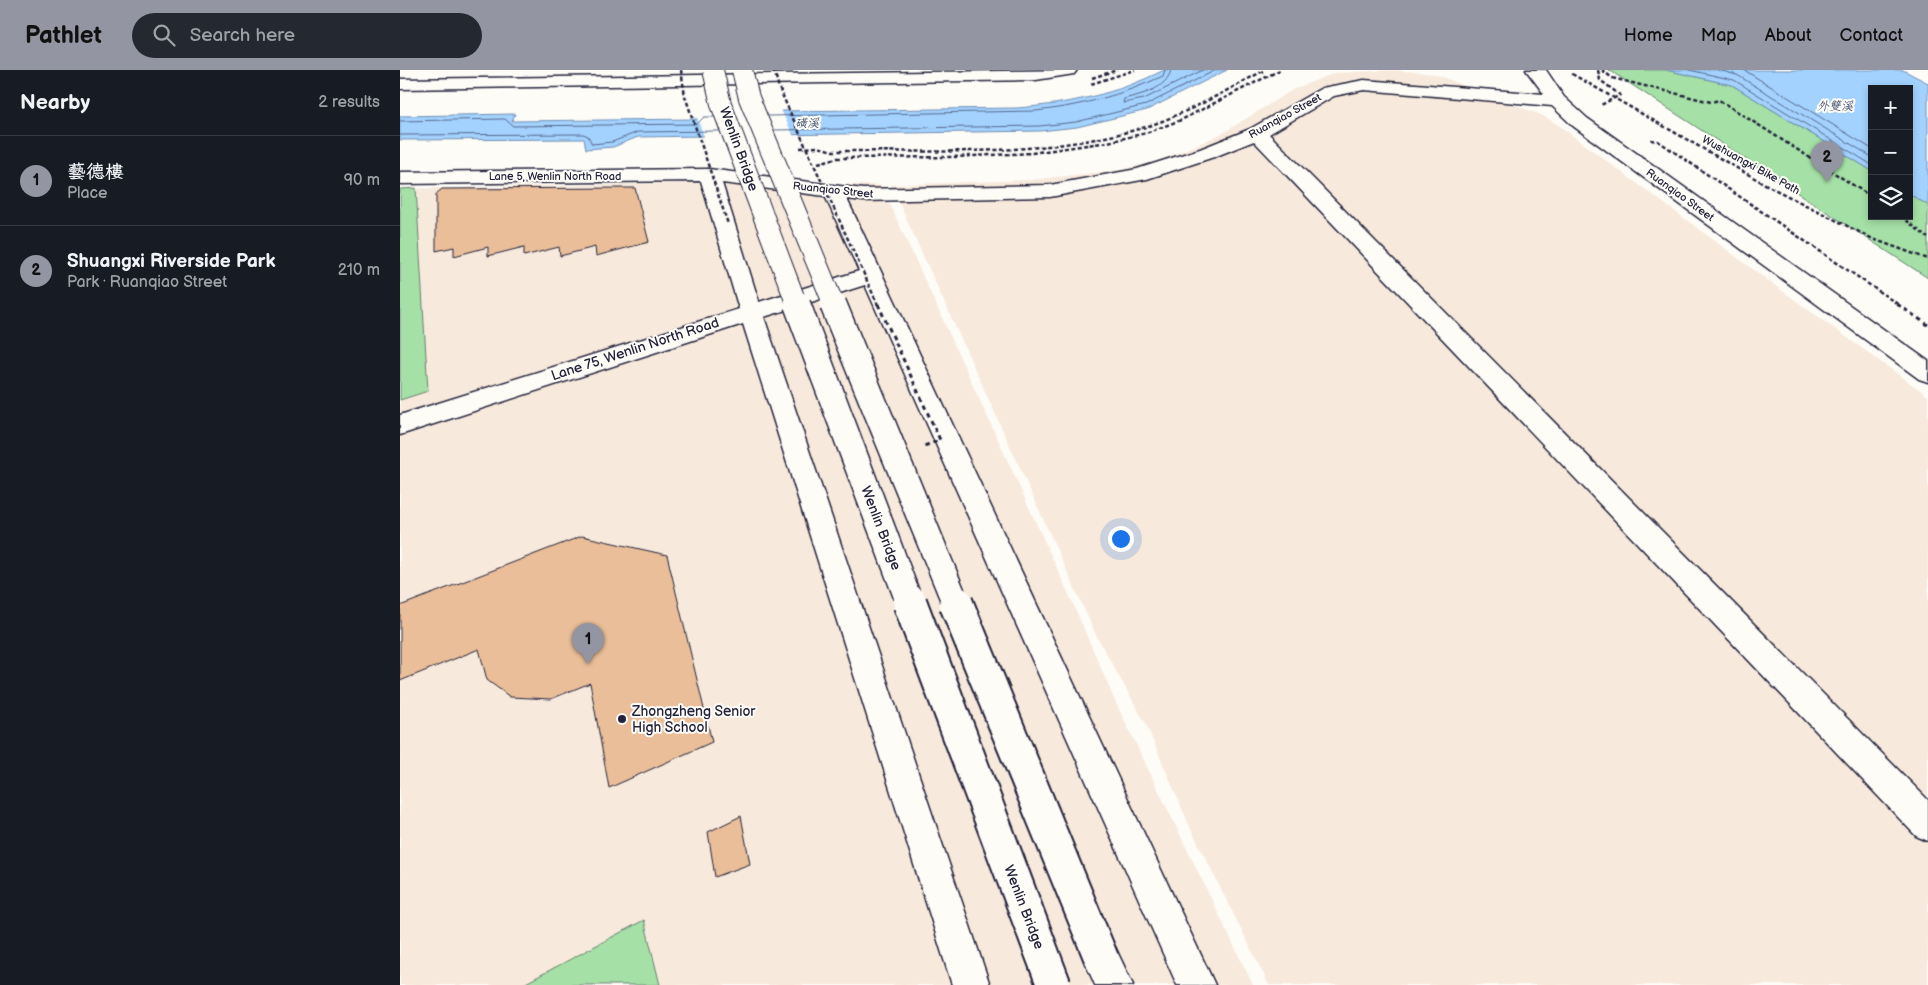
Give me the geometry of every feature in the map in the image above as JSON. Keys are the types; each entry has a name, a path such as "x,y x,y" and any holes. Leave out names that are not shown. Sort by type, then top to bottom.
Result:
{"street":[{"path":"400,84 728,72 988,77 1036,75 1068,70"},
{"path":"1537,71 1557,101"},
{"name":"Wenlin Bridge","path":"728,72 749,98 1108,972"},
{"name":"Wenlin Bridge","path":"728,72 721,104 1054,985"},
{"name":"Ruanqiao Street","path":"709,164 833,191 863,195 1050,191 1140,175 1207,153 1257,133 1328,92 1364,86 1557,101 1580,122 1928,373"},
{"path":"1257,133 1928,824"},
{"path":"709,164 751,312 970,985"},
{"name":"Lane 5, Wenlin North Road","path":"400,178 709,164"},
{"path":"833,191 1196,985"},
{"name":"Lane 75, Wenlin North Road","path":"400,425 871,275"}],"path":[{"path":"774,70 779,88 940,440 916,449"},
{"path":"798,148 818,148 833,151 1021,148 1102,138 1142,128 1176,115 1265,70"},
{"path":"809,164 837,158 1061,151 1106,144 1148,133 1181,120 1280,70"},
{"path":"1598,70 1600,80 1620,95 1600,105"},
{"path":"1602,70 1612,78 1711,102 1719,100 1868,194"},
{"path":"677,73 728,224"},
{"name":"Wushuangxi Bike Path","path":"1571,73 1613,99 1772,188 1873,239 1928,259"},
{"path":"1650,139 1658,141 1928,325"},
{"path":"700,152 710,152"},
{"path":"1906,220 1928,238"}],"shaded area":[{"path":"1394,70 1434,74 1541,115 1554,122 1928,396 1928,985 1269,985 1190,827 1146,724 1097,637 891,185 1030,180 1119,170 1157,161 1199,144 1223,133 1294,89 1335,73"},
{"path":"679,183 881,185 1070,597 1115,701 1253,985 400,985 400,189"}],"green space":[{"path":"1609,70 1666,70 1732,85 1868,169 1868,220 1913,220 1913,196 1928,205 1928,278"},
{"path":"416,188 428,391 400,400 400,189"},
{"path":"644,920 660,985 522,985"}],"water":[{"name":"磺溪","path":"1164,70 1227,70 1147,110 1077,127 1040,131 638,137 613,147 586,149 584,139 400,140 400,116 515,114 512,121 697,119 701,112 1017,108 1074,101 1111,92"},
{"name":"外雙溪","path":"1666,70 1903,70 1928,83 1928,205 1913,196 1913,85 1868,85 1868,169 1732,85"}],"pier":[{"path":"780,108 794,137 705,139 696,115 701,109"}],"building":[{"path":"635,188 649,242 596,256 595,247 560,256 559,247 524,256 524,247 488,256 488,247 454,256 454,247 436,251 436,194 442,189"},
{"path":"582,536 667,555 712,742 609,788 590,683 551,699 510,697 487,680 479,649 400,681 400,606"},
{"path":"741,816 750,864 715,877 708,832"}],"place":[{"name":"Shuangxi Riverside Park","path":"1827,182"},
{"name":"藝德樓","path":"588,664"},
{"name":"Zhongzheng Senior High School","path":"622,719"}]}
